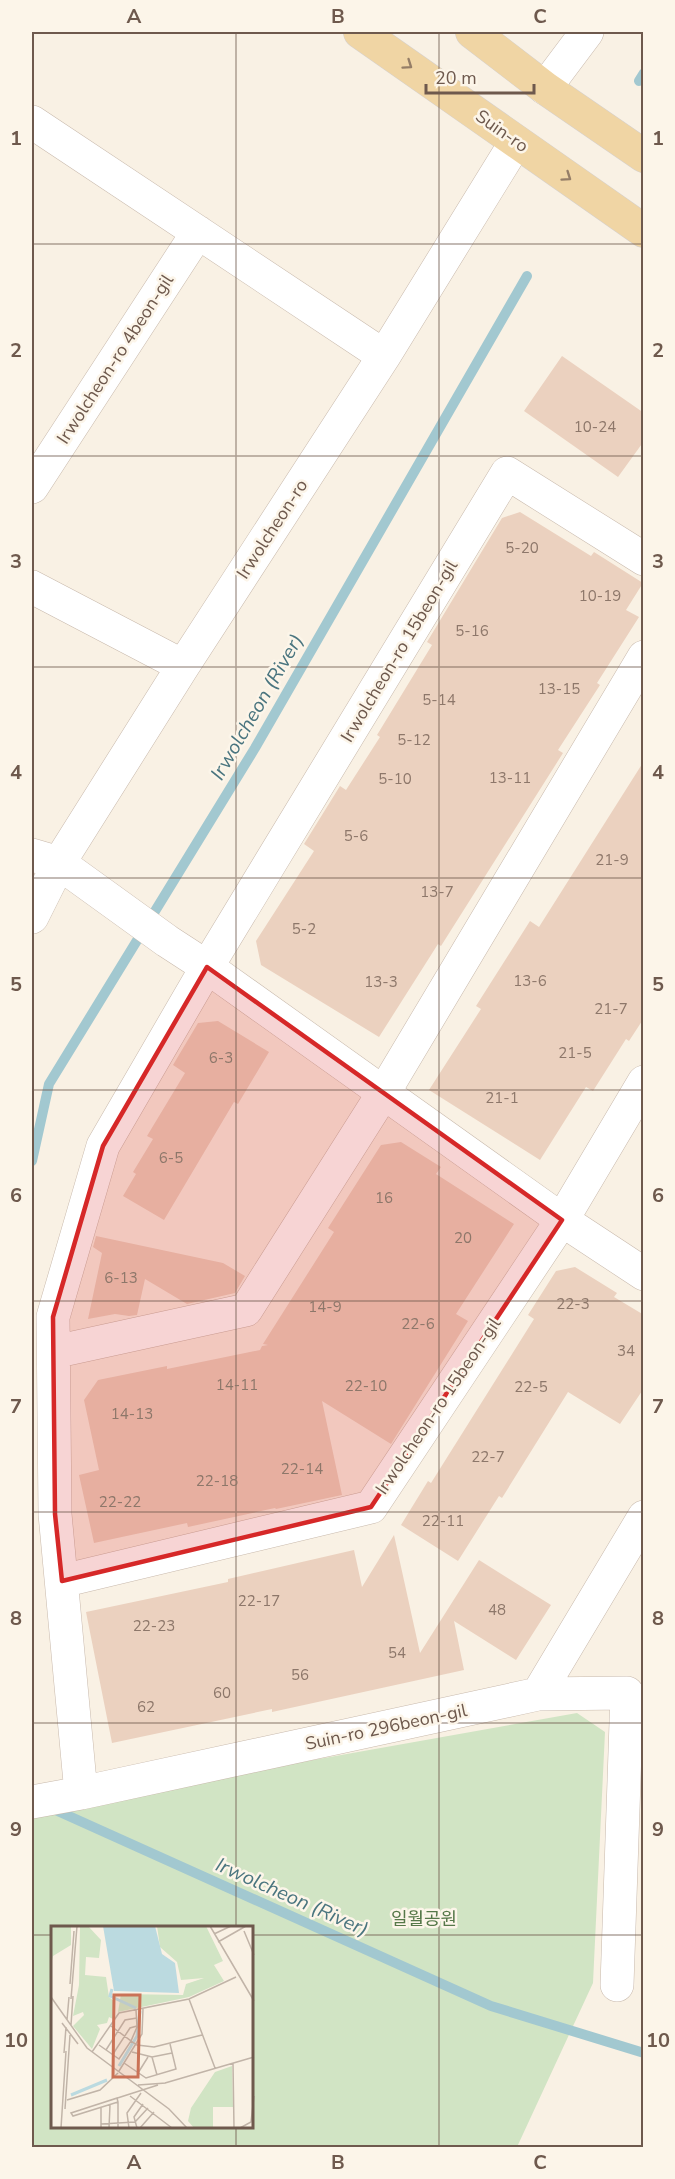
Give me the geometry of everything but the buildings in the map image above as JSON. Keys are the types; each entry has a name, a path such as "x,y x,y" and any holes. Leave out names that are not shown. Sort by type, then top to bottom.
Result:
{"main road":[{"name":"Suin-ro","path":"360,32 644,231"},
{"path":"472,32 545,88 644,156"}],"street":[{"path":"545,88 587,32"},
{"path":"32,122 384,356"},
{"name":"Irwolcheon-ro","path":"32,917 45,859 183,666 384,356 516,142"},
{"name":"Irwolcheon-ro 4beon-gil","path":"32,487 198,232"},
{"name":"Irwolcheon-ro 15beon-gil","path":"81,1793 55,1514 53,1317 103,1146 207,967 507,473 644,560"},
{"path":"32,587 183,666"},
{"path":"54,1352 246,1310 384,1092 644,657"},
{"path":"45,859 108,898 562,1220 644,1274"},
{"name":"Irwolcheon-ro 15beon-gil","path":"62,1581 371,1507 562,1220 644,1082"},
{"path":"538,1694 644,1517"},
{"name":"Suin-ro 296beon-gil","path":"34,1802 538,1694 627,1693 618,1985"}],"highlighted area":[{"path":"207,967 562,1220 371,1507 62,1581 55,1514 53,1317 103,1146"}],"green space":[{"name":"일월공원","path":"577,1713 605,1732 593,1983 517,2147 32,2148 32,1810"}],"waterway":[{"name":"Irwolcheon (River)","path":"639,81 644,73"},
{"name":"Irwolcheon (River)","path":"32,1161 49,1084 255,748 527,276"},
{"name":"Irwolcheon (River)","path":"51,1808 491,2006 644,2053"}]}
